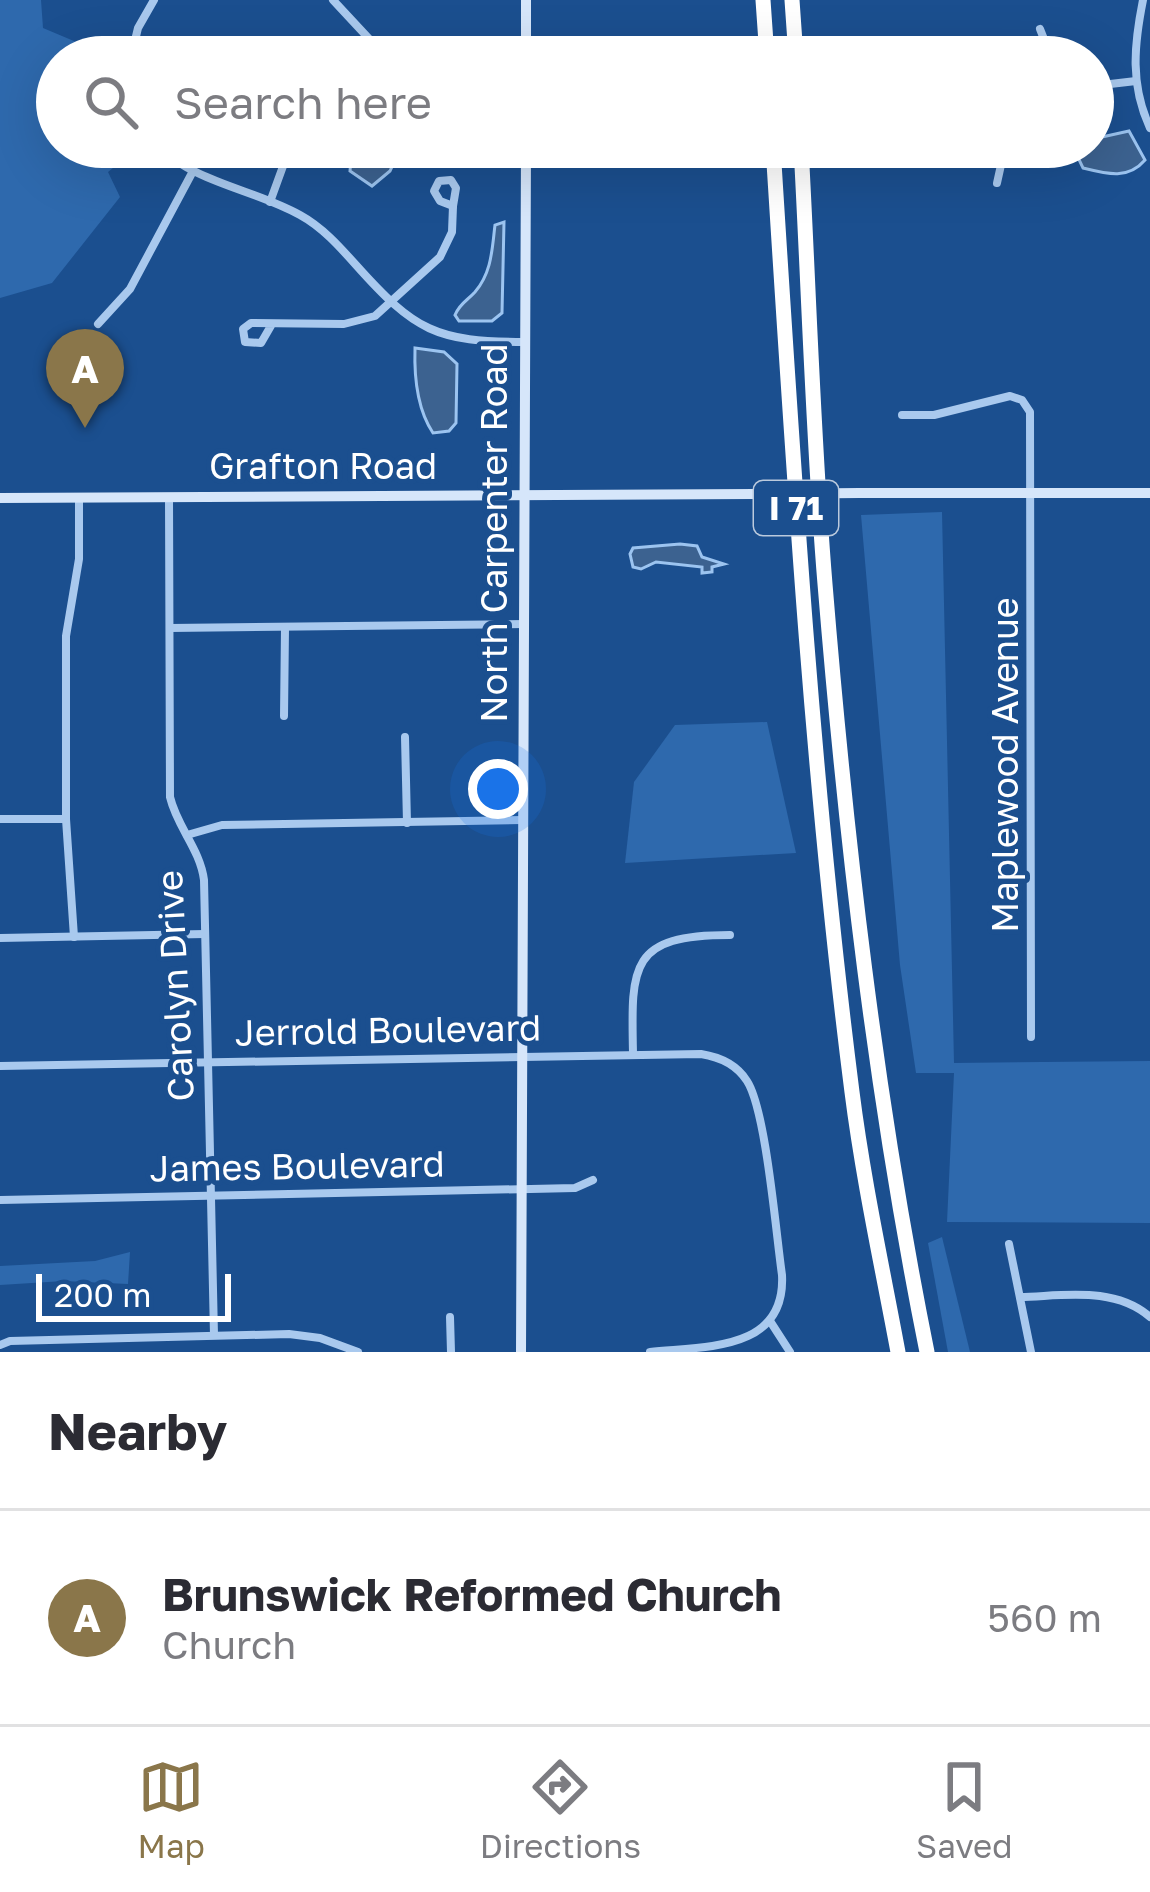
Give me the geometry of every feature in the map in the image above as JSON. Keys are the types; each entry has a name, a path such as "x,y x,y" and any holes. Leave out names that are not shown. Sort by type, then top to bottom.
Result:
{"highway":[{"path":"763,0 766,36"},
{"path":"792,0 795,36"},
{"name":"I 71","path":"774,168 802,611 826,868 853,1096 898,1352"},
{"name":"I 71","path":"802,168 825,582 853,866 881,1093 927,1352"}],"street":[{"path":"333,0 366,36"},
{"path":"526,0 526,36"},
{"path":"1143,0 1134,45 1136,81 1150,128"},
{"path":"136,36 151,1"},
{"path":"1040,29 1043,36"},
{"path":"1114,84 1136,81"},
{"path":"187,168 300,215 324,232 413,321 442,335 473,341 525,342"},
{"path":"270,202 282,168"},
{"name":"North Carpenter Road","path":"521,1352 526,168"},
{"path":"997,183 1000,168"},
{"path":"98,324 130,289 192,172"},
{"path":"272,324 355,323 375,316 443,252 453,227 453,206"},
{"name":"Maplewood Avenue","path":"902,415 931,415 1007,397 1020,398 1030,412 1031,1037"},
{"name":"Grafton Road","path":"0,498 1150,493"},
{"name":"Carolyn Drive","path":"169,497 170,796 203,871 214,1335"},
{"path":"74,937 66,819 66,636 79,560 79,498"},
{"path":"170,628 524,624"},
{"path":"284,716 285,628"},
{"path":"405,737 407,823"},
{"path":"0,819 66,819"},
{"path":"187,835 221,825 522,820"},
{"path":"0,938 205,934"},
{"path":"632,1053 632,992 648,955 681,936 730,934"},
{"name":"Jerrold Boulevard","path":"0,1066 522,1054 717,1057 751,1087 757,1106 782,1275 780,1300 770,1321"},
{"name":"James Boulevard","path":"0,1200 575,1188 592,1180"},
{"path":"1009,1244 1031,1352"},
{"path":"1020,1298 1107,1296 1128,1302 1150,1317"},
{"path":"450,1317 451,1352"},
{"path":"650,1352 742,1340 770,1321 790,1352"},
{"path":"0,1345 10,1341 304,1335 358,1352"}],"shaded area":[{"path":"0,0 41,0 43,28 62,36 36,36 36,168 113,168 108,172 120,197 52,283 0,298"},
{"path":"1129,131 1145,160 1132,171 1117,174 1083,168 1114,168 1114,134"},
{"path":"350,168 391,168 372,186"},
{"path":"504,222 502,313 492,321 459,321 457,311 481,284 488,268 495,225"},
{"path":"415,348 444,352 457,364 456,423 449,431 433,433 423,414"},
{"path":"942,512 954,1063 1150,1061 1150,1223 947,1222 954,1073 916,1073 900,965 861,515"},
{"path":"697,546 702,557 724,564 702,573 702,567 656,562 641,569 633,567 633,548"},
{"path":"767,722 796,853 625,863 634,782 675,725"},
{"path":"942,1237 970,1352 948,1352 928,1243"},
{"path":"130,1252 128,1284 0,1285 0,1266 95,1261"}],"place":[{"name":"Brunswick Reformed Church","path":"85,428"}]}
